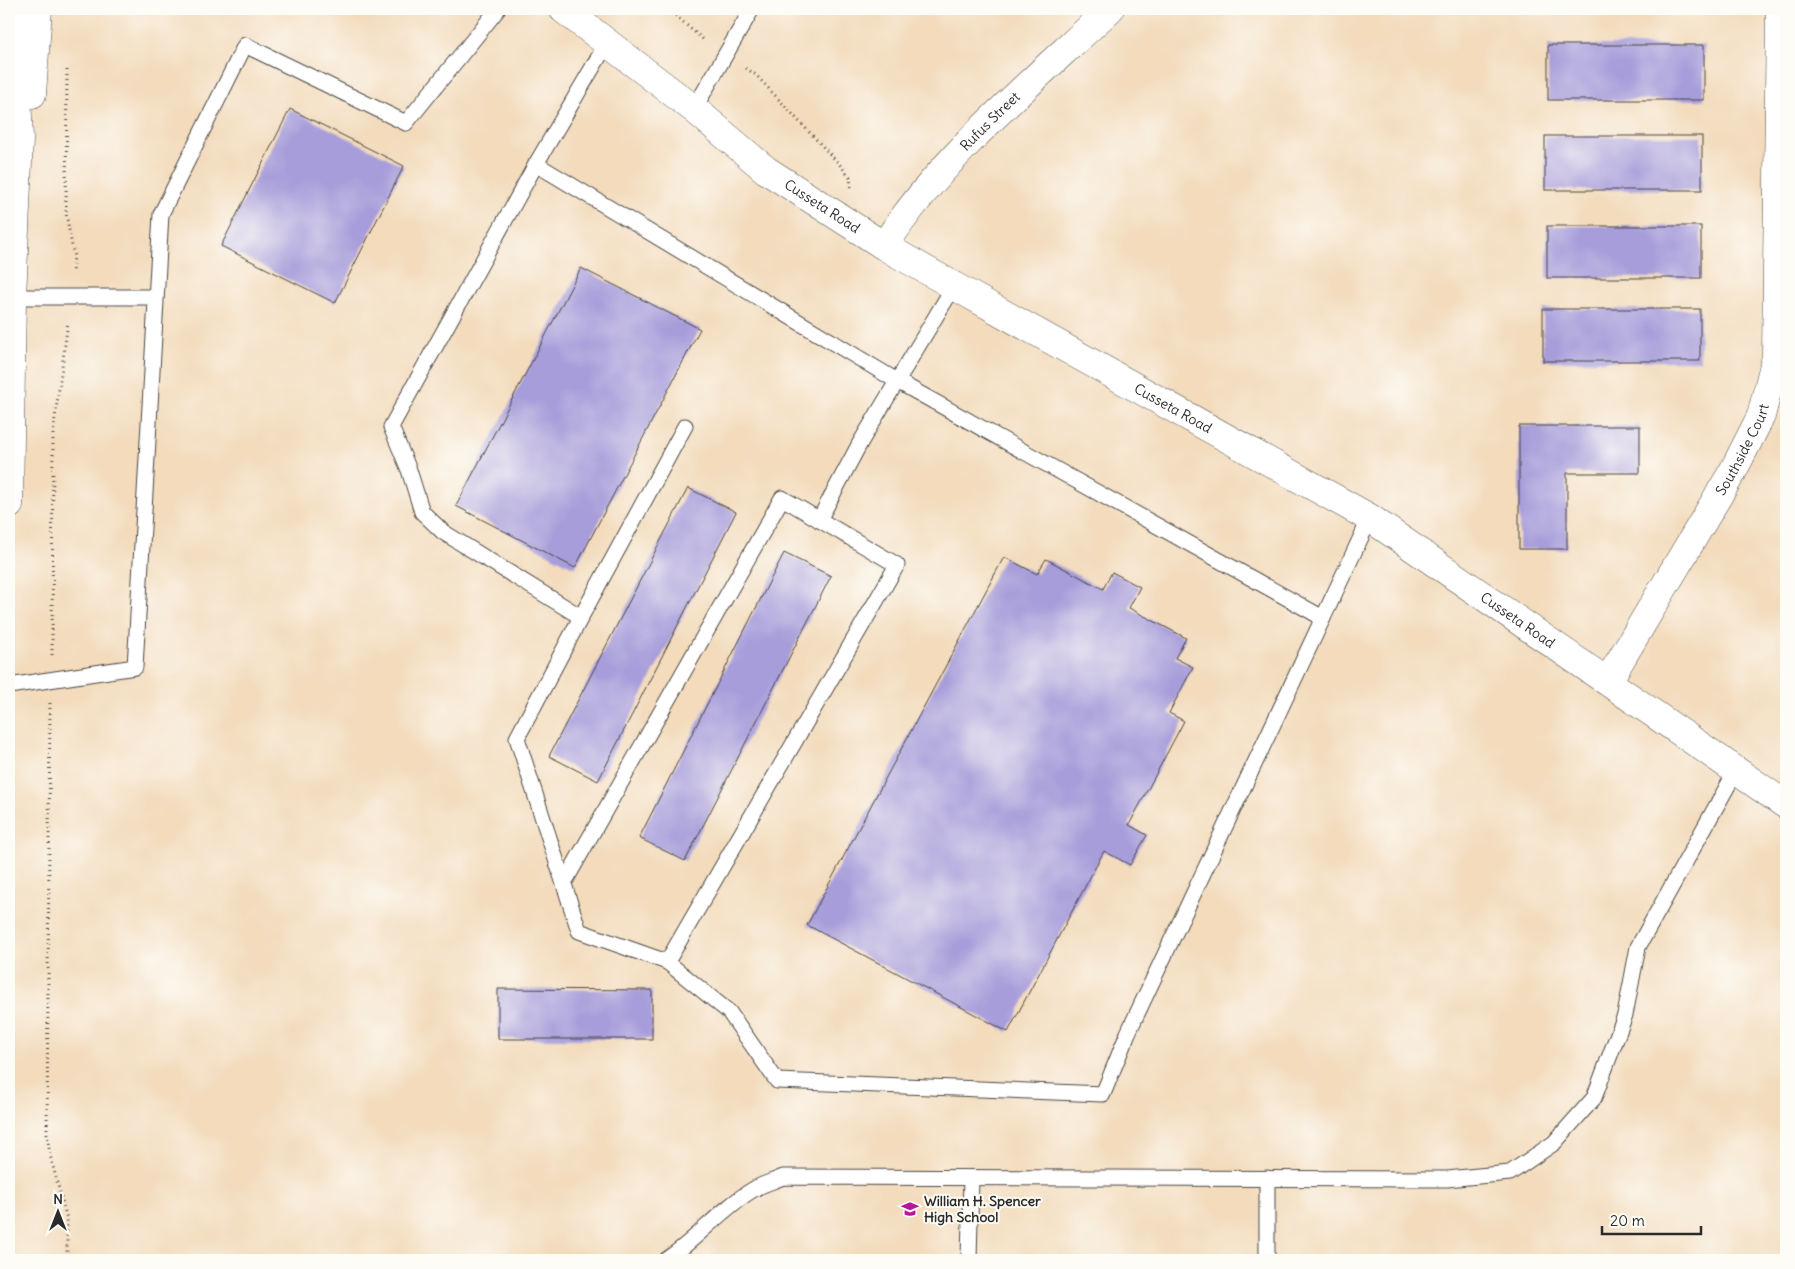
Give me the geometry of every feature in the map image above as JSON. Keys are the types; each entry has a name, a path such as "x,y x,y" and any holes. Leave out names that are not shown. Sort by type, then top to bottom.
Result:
{"street":[{"path":"9,505 10,291 19,139 13,9"},
{"path":"19,139 32,95 38,9"},
{"name":"Cusseta Road","path":"563,9 694,109 766,170 884,246 1370,518 1737,769 1786,805"},
{"name":"Rufus Street","path":"884,246 906,211 989,122 1110,9"},
{"name":"Southside Court","path":"1608,681 1733,471 1761,416 1776,357 1780,9"}],"lane":[{"path":"9,686 135,666 161,214 245,45 406,123 498,9"},
{"path":"694,109 724,54 752,9"},
{"path":"581,617 443,532 422,512 409,470 391,427 536,164 607,43"},
{"path":"536,164 898,381 1323,618"},
{"path":"819,520 954,286"},
{"path":"10,291 70,297 156,297"},
{"path":"685,426 517,738 579,931 667,962 728,1012 777,1081 1103,1094 1128,1033 1370,518"},
{"path":"564,883 782,498 896,565 667,962"},
{"path":"666,1260 688,1253 724,1211 755,1189 783,1177 1447,1179 1510,1173 1554,1143 1594,1098 1625,1015 1638,947 1737,769"},
{"path":"969,1260 971,1178"},
{"path":"1267,1178 1267,1260"}],"path":[{"path":"668,9 703,40 756,75 850,177 853,226"},
{"path":"67,65 66,213 74,257 68,331 53,433 47,1133 50,1155 67,1219 67,1260"}],"building":[{"path":"1548,45 1704,45 1704,100 1548,100"},
{"path":"290,109 404,166 335,303 221,246"},
{"path":"1545,136 1702,136 1702,190 1545,190"},
{"path":"1547,226 1701,226 1701,278 1547,278"},
{"path":"581,268 700,329 575,568 456,506"},
{"path":"1543,309 1700,309 1700,361 1543,361"},
{"path":"1519,426 1640,426 1640,473 1567,473 1567,549 1519,549"},
{"path":"688,488 736,512 598,781 549,756"},
{"path":"784,553 831,576 685,861 639,838"},
{"path":"1004,557 1037,574 1046,559 1103,589 1112,572 1140,587 1129,608 1186,638 1175,658 1193,667 1169,713 1184,721 1129,825 1147,835 1130,865 1104,851 1008,1032 807,925"},
{"path":"498,989 652,990 652,1039 498,1039"}],"place":[{"name":"William H. Spencer High School","path":"910,1209"}]}
